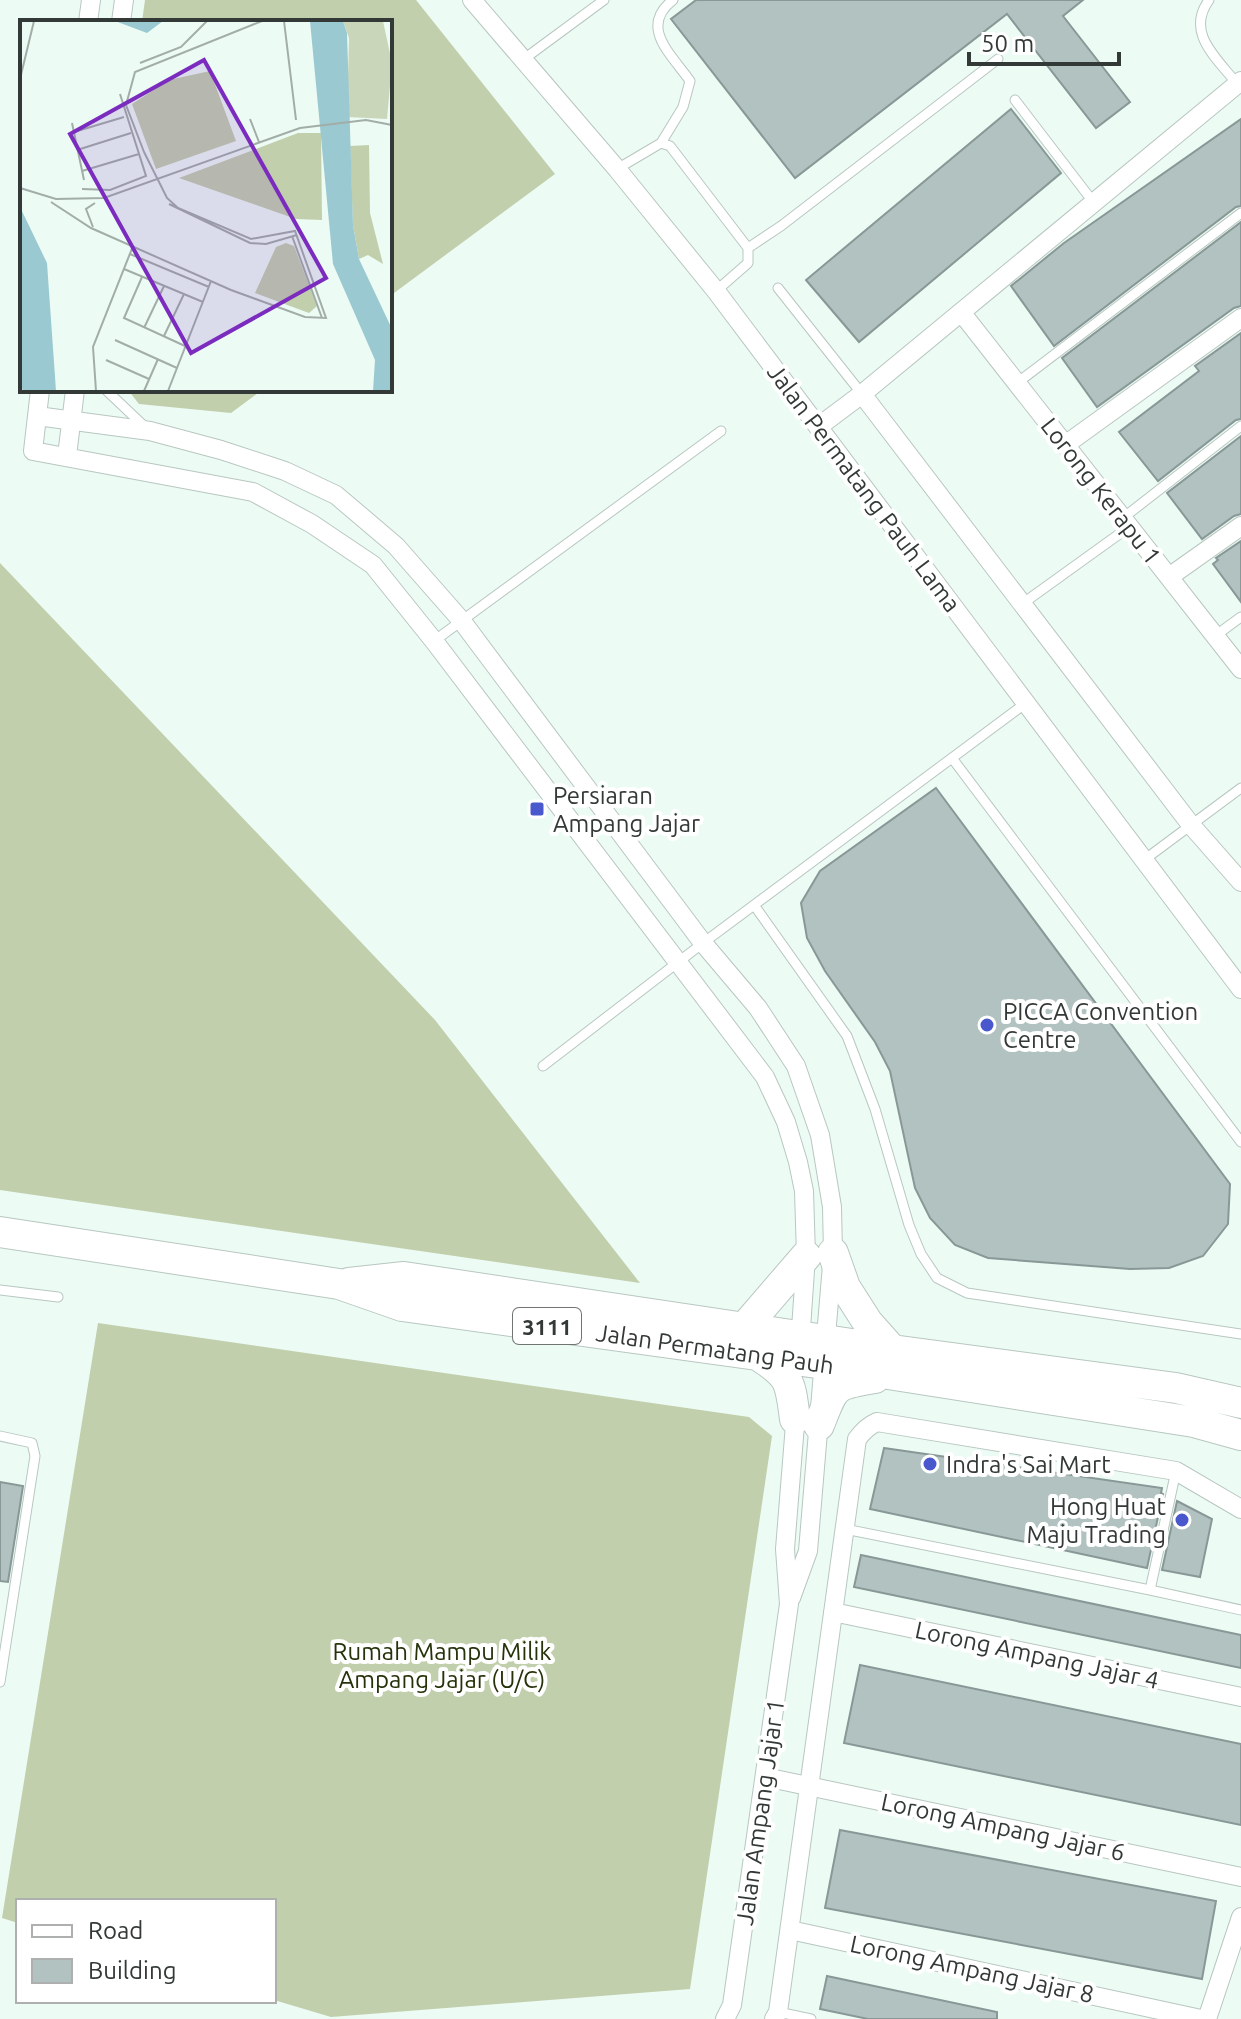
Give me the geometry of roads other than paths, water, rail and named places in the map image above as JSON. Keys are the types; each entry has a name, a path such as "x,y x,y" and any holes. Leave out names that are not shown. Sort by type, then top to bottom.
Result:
{"main road":[{"name":"Jalan Permatang Pauh","path":"0,1232 339,1284 402,1306 757,1355 812,1351 892,1363 1194,1422 1241,1435"},
{"path":"744,1328 819,1254 845,1287 892,1363"},
{"path":"339,1284 404,1277 744,1328 812,1351"},
{"path":"757,1355 778,1368 790,1383 807,1422 843,1383 892,1363 1176,1388 1241,1403"}],"street":[{"path":"88,20 91,0"},
{"path":"121,20 124,0"},
{"name":"Jalan Permatang Pauh Lama","path":"472,0 617,169 716,291 1144,860 1238,980"},
{"path":"818,427 1239,83"},
{"name":"Lorong Kerapu 1","path":"961,312 1241,669"},
{"path":"1065,445 1241,318"},
{"path":"40,392 33,451 253,492 312,524 373,565 765,1077 786,1122 819,1254 812,1351"},
{"path":"67,456 75,392"},
{"path":"862,394 1191,825 1241,882"},
{"path":"37,416 150,431 285,471 336,495 396,546 461,620 703,943 758,1008 796,1066 820,1135 832,1207 819,1254 812,1351"},
{"path":"1169,577 1241,526"},
{"name":"Jalan Ampang Jajar 1","path":"725,2019 732,2005 789,1604 785,1549 807,1422 812,1351"},
{"path":"776,2016 857,1439 868,1426 877,1422 1176,1471 1241,1509"},
{"name":"Lorong Ampang Jajar 4","path":"833,1612 1241,1697"},
{"name":"Lorong Ampang Jajar 6","path":"765,1777 1241,1877"},
{"path":"1204,2019 1241,1917"},
{"name":"Lorong Ampang Jajar 8","path":"790,1930 1204,2019"}],"lane":[{"path":"524,59 604,0"},
{"path":"617,169 661,143 683,107 690,81 658,36 658,22 663,8 673,0"},
{"path":"1209,0 1203,8 1199,27 1202,38 1239,83"},
{"path":"748,248 998,59"},
{"path":"1015,100 1094,203"},
{"path":"661,143 670,146 748,248 748,263 716,291"},
{"path":"1017,383 1241,213"},
{"path":"778,288 862,394"},
{"path":"108,392 150,431"},
{"path":"1022,604 1241,426"},
{"path":"434,641 721,431"},
{"path":"1215,636 1241,617"},
{"path":"543,1066 1026,703"},
{"path":"952,758 1241,1142"},
{"path":"1144,860 1241,788"},
{"path":"754,905 847,1036 875,1109 909,1225 921,1254 937,1278 967,1293 1241,1334"},
{"path":"0,1290 58,1297"},
{"path":"0,1436 32,1443 35,1456 0,1682"},
{"path":"1150,1590 1176,1471"},
{"path":"845,1529 1241,1610"},
{"path":"776,2016 811,2019"}],"place":[{"name":"Persiaran Ampang Jajar","path":"537,809"},
{"name":"PICCA Convention Centre","path":"987,1025"},
{"name":"Indra's Sai Mart","path":"930,1464"},
{"name":"Hong Huat Maju Trading","path":"1182,1520"}],"park label":[{"name":"Rumah Mampu Milik Ampang Jajar (U/C)","path":"442,1665"}]}
